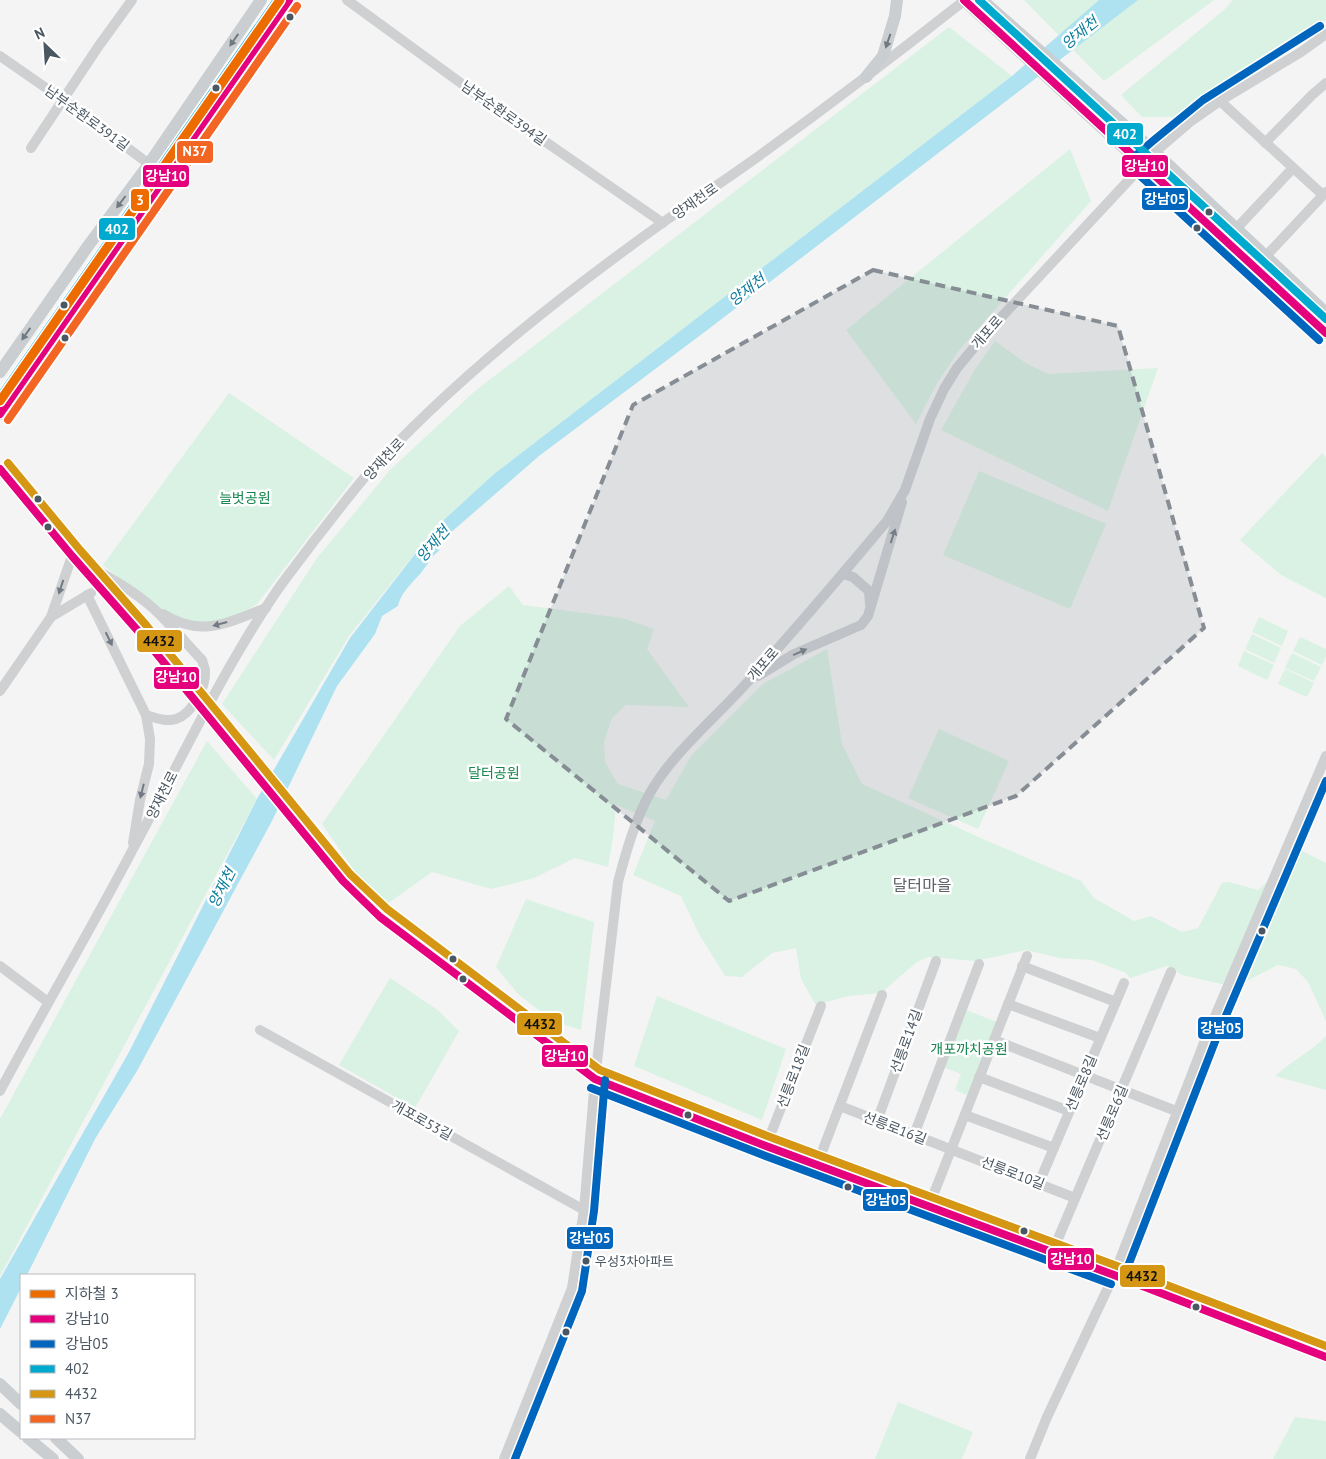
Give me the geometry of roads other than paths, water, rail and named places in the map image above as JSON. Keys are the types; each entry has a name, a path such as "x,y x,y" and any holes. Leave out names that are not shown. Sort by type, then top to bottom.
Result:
{"main road":[{"path":"0,372 88,246 149,164 261,0"},
{"path":"0,414 289,0"},
{"path":"866,77 883,56 895,16 896,0"},
{"path":"965,0 1326,333"},
{"path":"982,0 1155,152 1326,313"},
{"path":"0,1384 19,1401"},
{"path":"2,1416 20,1431"},
{"path":"29,1439 53,1459"},
{"path":"57,1439 78,1459"}],"street":[{"path":"31,148 62,99 132,0"},
{"name":"남부순환로394길","path":"347,0 469,89 663,223"},
{"name":"양재천로","path":"0,1091 132,852 204,714 240,650 274,595 348,498 421,420 470,374 550,308 663,223 866,77 965,0"},
{"name":"개포로","path":"504,1459 572,1288 584,1210 595,1079 618,882 635,828 651,793 679,755 743,687 843,574 887,520 905,490 930,419 944,389 957,368 981,338 1155,152 1190,122 1220,100 1301,52 1326,34"},
{"name":"남부순환로391길","path":"0,56 62,99 149,164"},
{"path":"1265,143 1326,83"},
{"path":"1220,100 1265,143 1324,194 1266,256"},
{"path":"1236,229 1293,168"},
{"path":"0,469 72,556 138,631 343,881 380,917 595,1079 766,1146 1114,1275 1326,1357"},
{"path":"743,687 772,666 794,654 861,625 868,616 897,524 905,490"},
{"path":"72,556 103,574 154,609 181,623 199,627 217,626 266,608"},
{"path":"0,691 51,617 72,556"},
{"path":"843,574 853,577 869,591 870,608"},
{"path":"51,617 99,587"},
{"path":"87,595 146,715 150,739 149,764 140,800 132,852"},
{"path":"146,715 162,720 177,719 189,712 204,682 206,671 202,660 154,609"},
{"path":"1030,1459 1047,1417 1114,1275 1176,1111 1326,756"},
{"path":"929,1206 1027,956"},
{"name":"선릉로14길","path":"876,1120 936,961"},
{"path":"914,1135 978,964"},
{"path":"0,966 48,1002"},
{"path":"1022,966 1116,1002"},
{"name":"선릉로6길","path":"1052,1253 1171,972"},
{"name":"선릉로8길","path":"1039,1183 1124,983"},
{"path":"817,1165 882,995"},
{"path":"1008,1004 1100,1038"},
{"name":"선릉로18길","path":"766,1146 821,1006"},
{"name":"개포로53길","path":"260,1030 584,1210"},
{"path":"994,1040 1176,1111"},
{"path":"979,1077 1069,1110"},
{"name":"선릉로16길","path":"840,1106 951,1150"},
{"path":"965,1115 1054,1148"},
{"name":"선릉로10길","path":"951,1150 1076,1198"}],"water":[{"name":"양재천","path":"1099,0 1138,0 706,331 539,456 441,541 439,551 406,590 398,606 382,616 375,634 337,686 273,819 137,1071 95,1139 28,1274 20,1274 20,1290 0,1329 0,1279 129,1052 257,799 350,638 435,528 494,474 1012,76"}],"metro line":[{"name":"3","path":"0,401 280,0"}],"place":[{"name":"우성3차아파트","path":"586,1261"}],"district":[{"name":"달터마을","path":"922,885"}],"park label":[{"name":"늘벗공원","path":"245,498"},
{"name":"달터공원","path":"494,773"},
{"name":"개포까치공원","path":"969,1049"}]}
